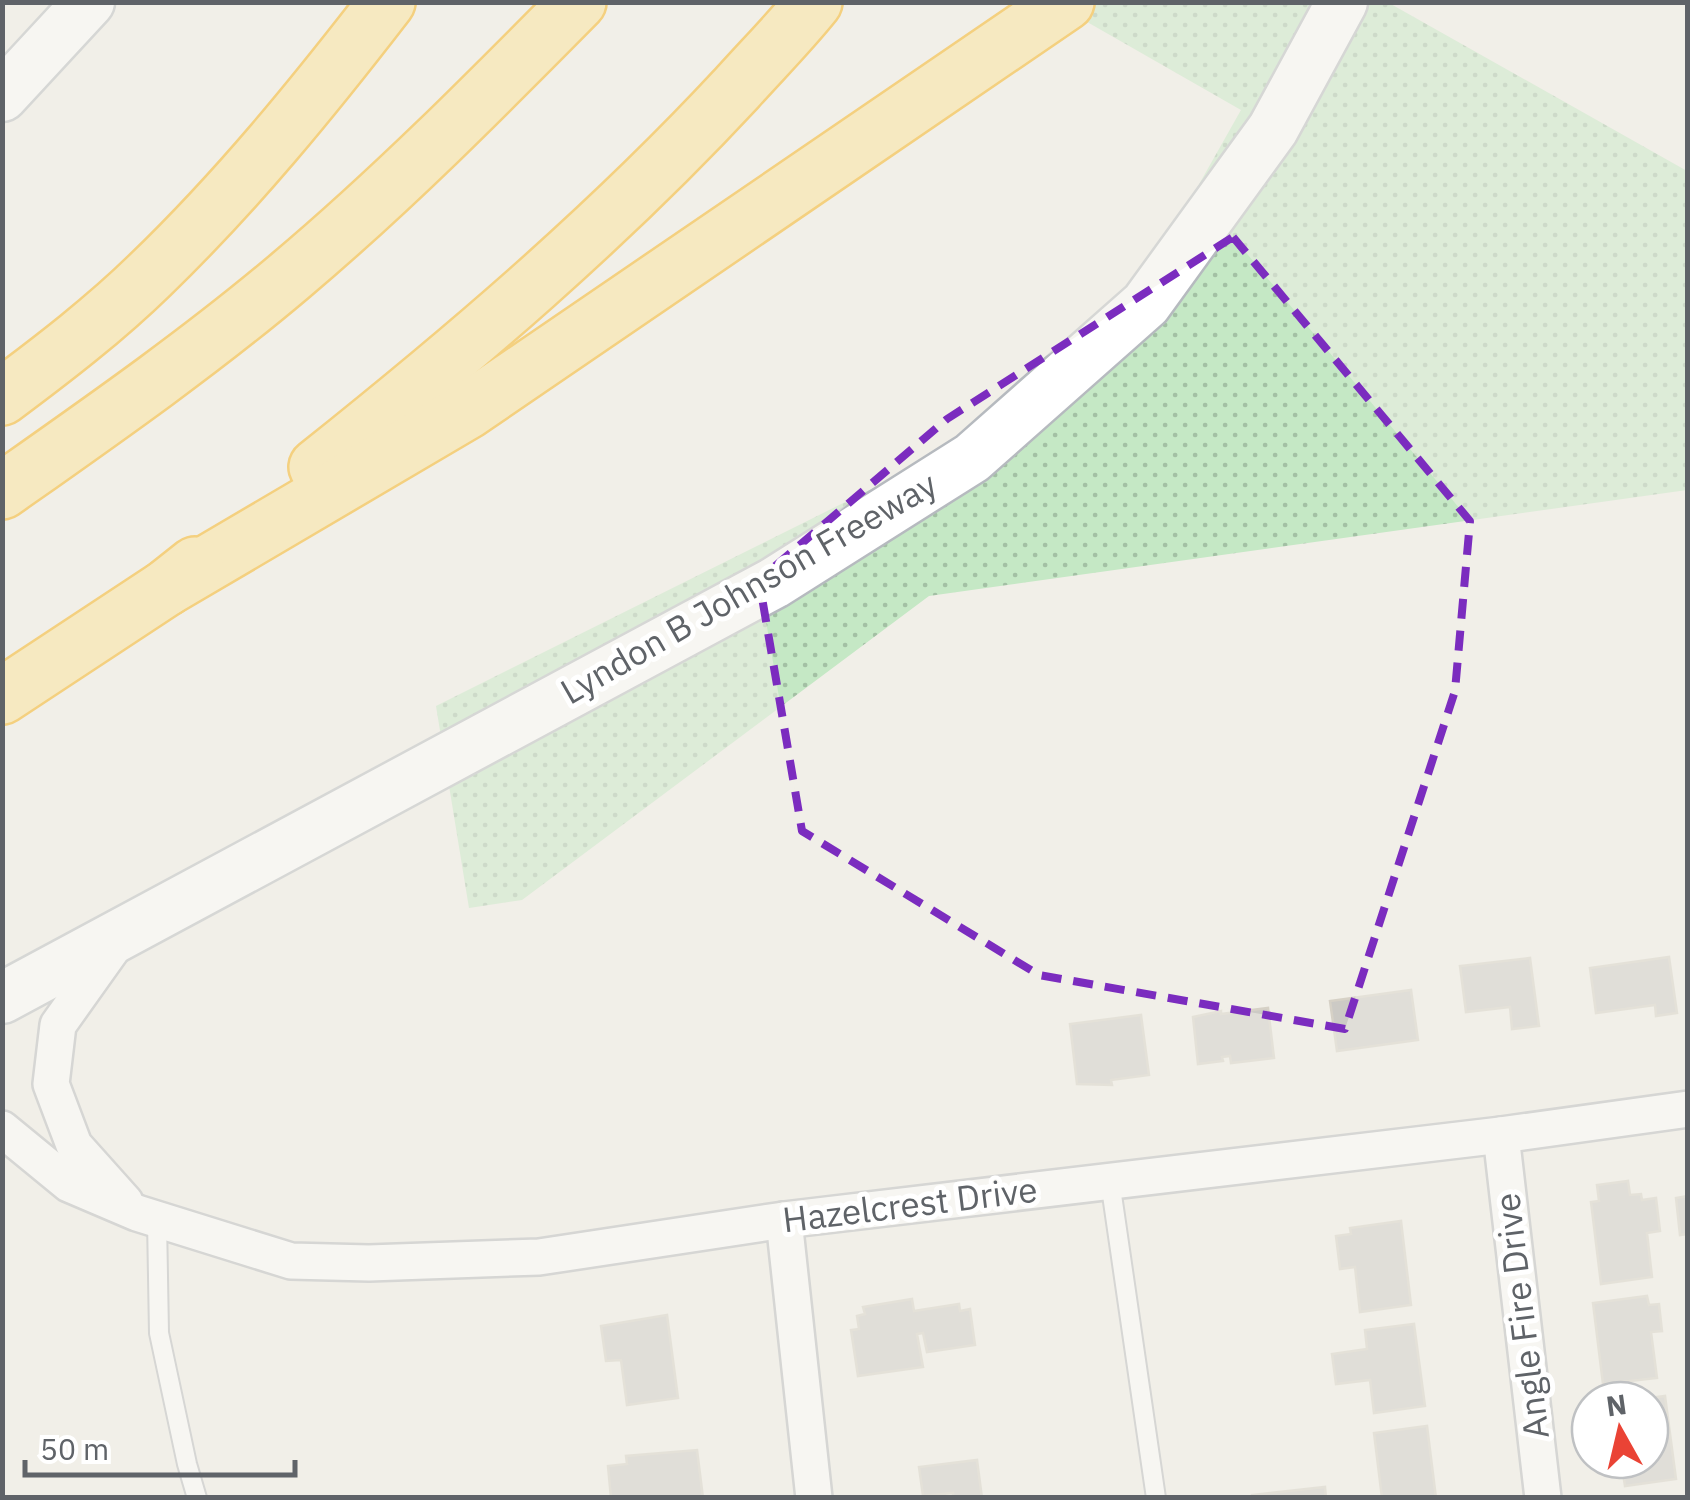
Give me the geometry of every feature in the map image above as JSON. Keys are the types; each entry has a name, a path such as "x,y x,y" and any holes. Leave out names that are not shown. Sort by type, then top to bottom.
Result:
{"highway":[{"path":"2,397 148,277 297,116 386,2"},
{"path":"2,491 116,411 290,276 474,107 578,2"},
{"path":"2,696 166,588 467,411 1066,2"},
{"path":"166,588 463,350 597,230 701,126 809,8"}],"main road":[{"path":"2,96 89,2"},
{"name":"Lyndon B Johnson Freeway","path":"2,998 774,583 972,458 1146,304 1273,129 1342,2"}],"street":[{"name":"Hazelcrest Drive","path":"125,932 58,1025 52,1084 74,1145 147,1217"},
{"name":"Hazelcrest Drive","path":"2,1129 68,1184 147,1217 291,1262 369,1263 539,1257 784,1220 1501,1135 1688,1108"},
{"name":"Angle Fire Drive","path":"1501,1135 1543,1498"},
{"path":"784,1220 814,1498"}],"lane":[{"path":"1110,1181 1156,1498"},
{"path":"147,1217 159,1333 198,1498"}],"highlighted area":[{"path":"1233,237 1470,521 1455,691 1345,1029 1039,975 802,831 759,580 947,419"}],"green space":[{"path":"1054,3 1389,3 1687,171 1687,490 929,596 522,900 469,908 436,706 1088,381 1241,110"}],"building":[{"path":"1669,957 1677,1013 1656,1016 1655,1005 1596,1013 1590,968"},
{"path":"1530,958 1539,1026 1512,1029 1510,1007 1466,1012 1460,966"},
{"path":"1411,990 1418,1040 1337,1051 1330,1001"},
{"path":"1268,1008 1274,1058 1231,1063 1230,1056 1222,1057 1223,1061 1198,1064 1193,1017"},
{"path":"1141,1015 1149,1075 1111,1080 1112,1085 1077,1084 1070,1024"},
{"path":"1628,1181 1630,1195 1641,1194 1642,1200 1656,1198 1660,1231 1647,1233 1652,1277 1601,1284 1591,1202 1599,1201 1597,1185"},
{"path":"1688,1196 1688,1234 1680,1235 1676,1198"},
{"path":"1401,1221 1411,1305 1360,1312 1355,1267 1340,1269 1336,1236 1351,1234 1350,1228"},
{"path":"1647,1296 1649,1305 1659,1304 1662,1331 1651,1332 1657,1378 1603,1380 1593,1303"},
{"path":"912,1299 914,1311 959,1304 960,1311 970,1309 975,1345 927,1352 923,1333 917,1334 923,1367 858,1376 851,1330 859,1329 857,1316 865,1314 863,1307"},
{"path":"667,1315 678,1398 627,1405 621,1360 606,1361 601,1326"},
{"path":"1414,1324 1425,1406 1374,1413 1370,1380 1336,1384 1332,1354 1367,1349 1365,1330"},
{"path":"1427,1426 1436,1498 1382,1498 1374,1433"},
{"path":"1670,1434 1676,1479 1670,1480"},
{"path":"697,1450 703,1498 611,1498 608,1466 627,1464 626,1456"},
{"path":"977,1460 982,1498 953,1498 953,1493 923,1496 919,1467"},
{"path":"1624,1480 1669,1480 1625,1486"},
{"path":"1325,1487 1326,1498 1252,1498 1252,1495"}]}
